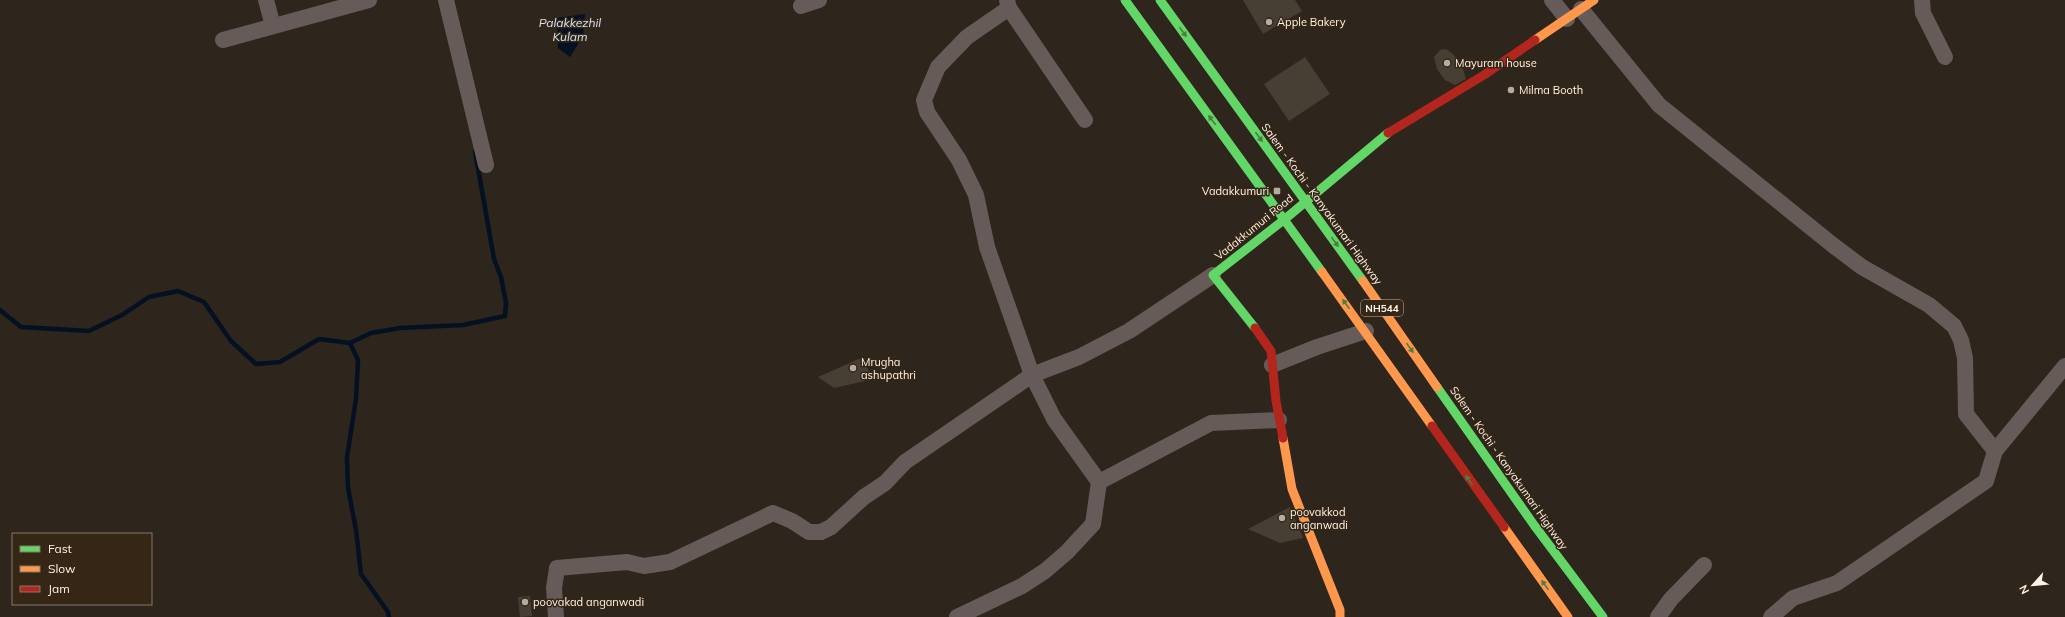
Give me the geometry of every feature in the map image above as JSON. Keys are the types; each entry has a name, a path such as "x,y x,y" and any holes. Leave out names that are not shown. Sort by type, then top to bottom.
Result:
{"main road":[{"name":"NH544","path":"1125,0 1366,331 1480,496 1568,617"},
{"name":"Salem - Kochi - Kanyakumari Highway","path":"1160,0 1305,201 1534,525 1603,617"},
{"name":"Vadakkumuri Road","path":"1340,617 1340,610 1292,489 1279,420 1271,351 1213,275 1285,219 1381,137 1484,75 1594,0"}],"street":[{"path":"266,0 273,26"},
{"path":"223,40 369,0"},
{"path":"446,0 486,165"},
{"path":"801,6 819,0"},
{"path":"1552,0 1567,19"},
{"path":"1922,0 1922,12 1945,57"},
{"path":"957,617 1022,586 1067,552 1093,524 1099,482 1054,419 1032,375 987,247 976,195 958,160 927,112 924,100 938,67 967,37 1008,4 1085,120"},
{"path":"1581,9 1659,105 1743,174 1862,267 1929,305 1954,326 1961,340 1965,358 1966,414 1995,451"},
{"path":"556,617 554,588 557,568 573,568 627,562 644,566 670,562 773,513 792,521 809,532 821,532 831,527 864,497 885,483 905,462 1032,375 1079,357 1129,331 1213,275"},
{"path":"1272,366 1317,347 1366,331"},
{"path":"1771,617 1793,598 1837,583 1986,481 1995,451 2065,366"},
{"path":"1099,482 1211,423 1279,420"},
{"path":"1658,617 1671,599 1704,565"}],"water":[{"name":"Palakkezhil Kulam","path":"585,14 583,36 570,57 558,48 557,18"}],"building":[{"name":"Apple Bakery","path":"1243,0 1295,0 1302,11 1263,34"},
{"name":"Mayuram house","path":"1446,49 1454,55 1463,69 1466,79 1455,85 1445,80 1437,69 1434,57 1440,50"},
{"path":"1305,57 1330,94 1289,121 1264,84"},
{"name":"Mrugha ashupathri","path":"861,358 874,379 834,388 818,377"},
{"name":"poovakkod anganwadi","path":"1290,507 1303,538 1280,543 1248,529"},
{"name":"poovakad anganwadi","path":"530,596 532,616 520,617 518,597"}],"waterway":[{"path":"350,343 371,333 400,328 463,325 505,316 506,303 501,277 494,259 475,151"},
{"path":"0,310 21,327 89,331 122,315 149,297 178,291 204,302 231,341 256,364 280,362 319,339 350,343 358,360 356,399 347,457 348,488 356,530 361,574 388,612 389,617"}],"traffic: fast":[{"path":"1125,0 1322,272"},
{"path":"1160,0 1363,281"},
{"path":"1255,328 1213,275 1285,219 1388,133"},
{"path":"1437,387 1534,525 1603,617"}],"traffic: slow":[{"path":"1535,40 1594,0"},
{"path":"1322,272 1432,426"},
{"path":"1363,281 1437,387"},
{"path":"1283,438 1292,489 1340,610 1340,617"},
{"path":"1504,527 1568,617"}],"traffic: jam":[{"path":"1388,133 1484,75 1535,40"},
{"path":"1255,328 1271,351 1276,401 1283,438"},
{"path":"1432,426 1504,527"}],"place":[{"name":"Apple Bakery","path":"1269,22"},
{"name":"Mayuram house","path":"1447,63"},
{"name":"Milma Booth","path":"1511,90"},
{"name":"Vadakkumuri","path":"1277,191"},
{"name":"Mrugha ashupathri","path":"853,368"},
{"name":"poovakkod anganwadi","path":"1282,518"},
{"name":"poovakad anganwadi","path":"525,602"}]}
